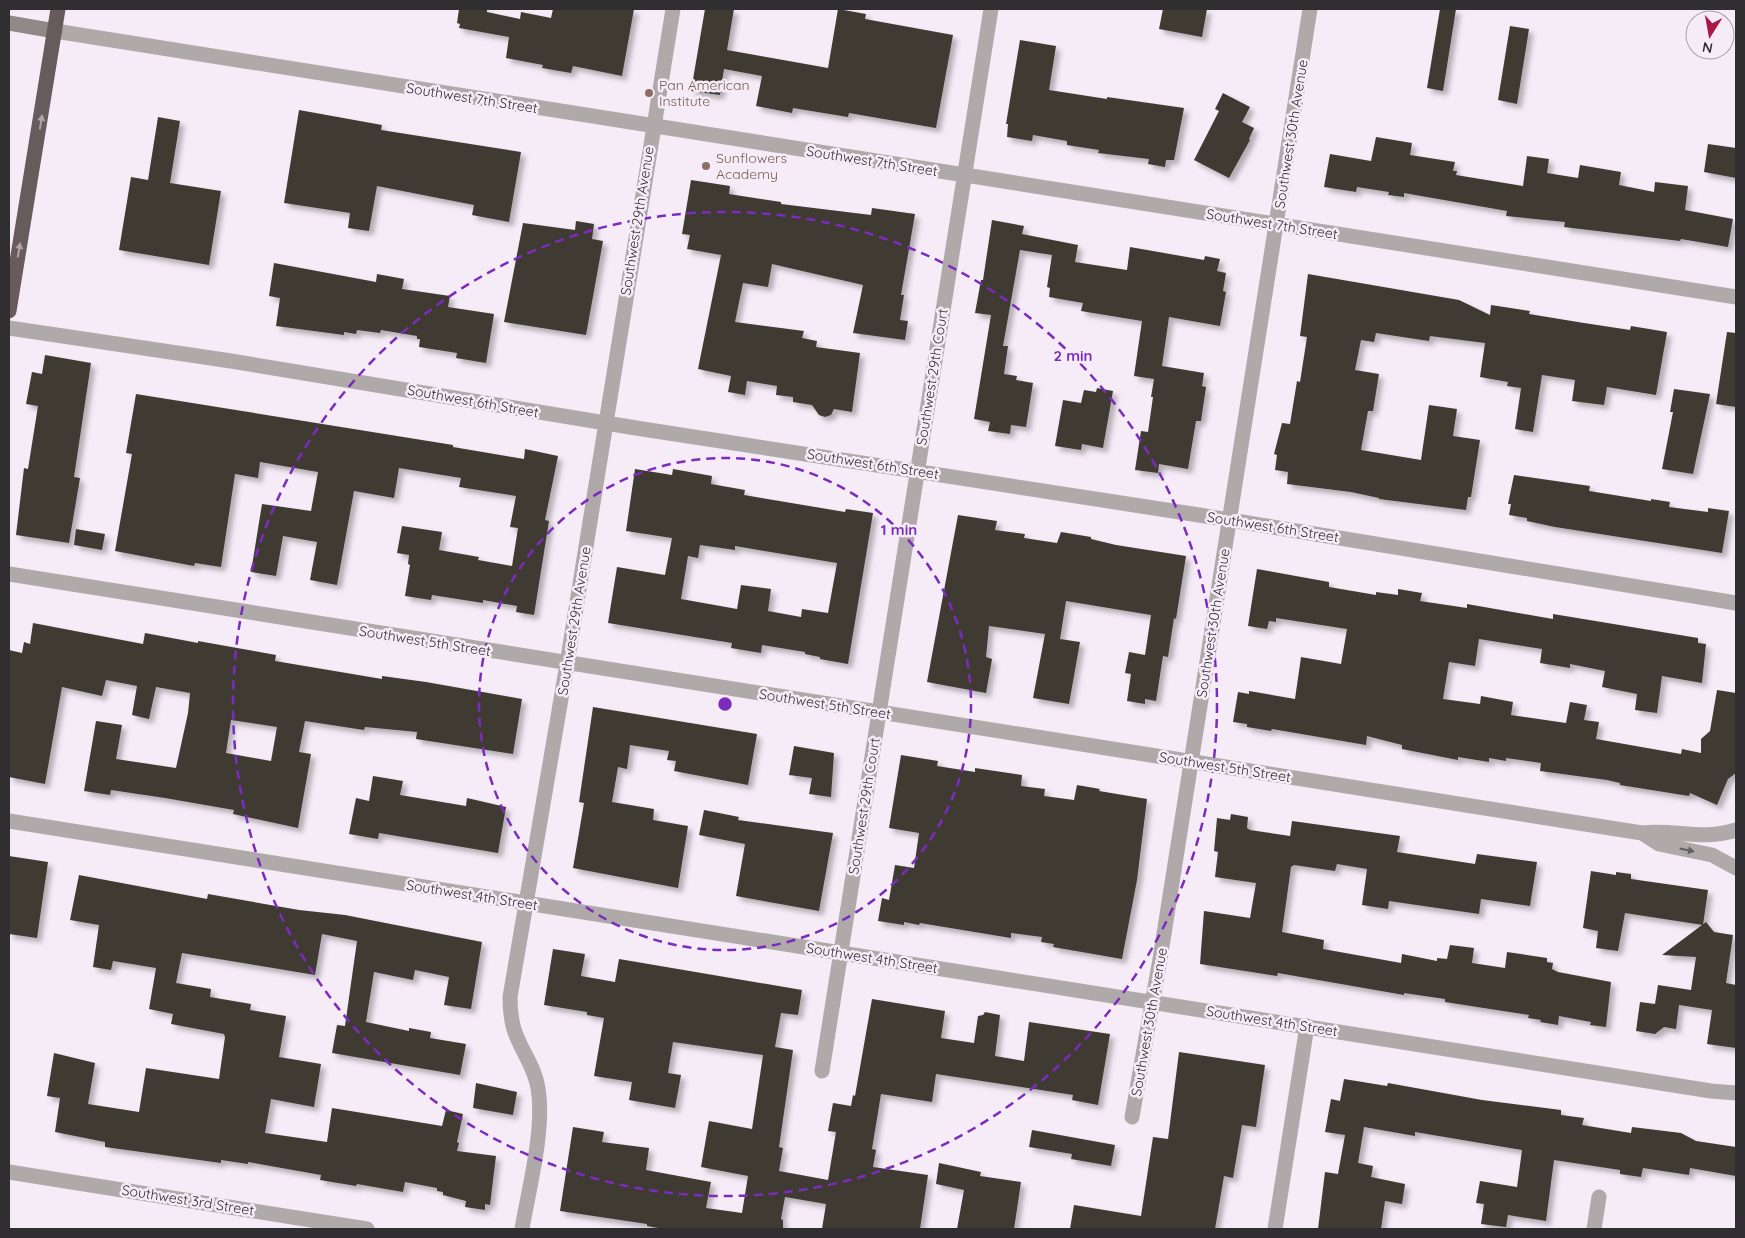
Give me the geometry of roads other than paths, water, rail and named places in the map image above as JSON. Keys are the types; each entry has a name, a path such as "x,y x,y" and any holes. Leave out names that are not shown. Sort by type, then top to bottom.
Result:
{"highway":[{"path":"9,311 58,9"}],"main road":[{"name":"Southwest 7th Street","path":"9,23 55,31"}],"street":[{"name":"Southwest 29th Avenue","path":"522,1229 539,1124 540,1106 534,1069 516,1036 510,1009 510,997 567,664 652,126 673,9"},
{"name":"Southwest 29th Court","path":"822,1071 991,9"},
{"name":"Southwest 30th Avenue","path":"1132,1117 1153,1003 1192,762 1310,9"},
{"name":"Southwest 7th Street","path":"55,31 1736,297"},
{"name":"Southwest 6th Street","path":"9,328 231,361 605,423 1229,520 1736,603"},
{"name":"Southwest 5th Street","path":"9,574 1642,833 1664,830 1702,836 1736,830"},
{"name":"Southwest 4th Street","path":"9,821 1307,1026 1712,1092 1736,1093"},
{"name":"Southwest 5th Street","path":"1642,833 1659,844 1712,855 1736,868"},
{"path":"1274,1229 1307,1026"},
{"name":"Southwest 3rd Street","path":"9,1172 367,1229"},
{"path":"1594,1229 1599,1197"}],"place":[{"name":"Pan American Institute","path":"649,93"},
{"name":"Sunflowers Academy","path":"706,166"}]}
